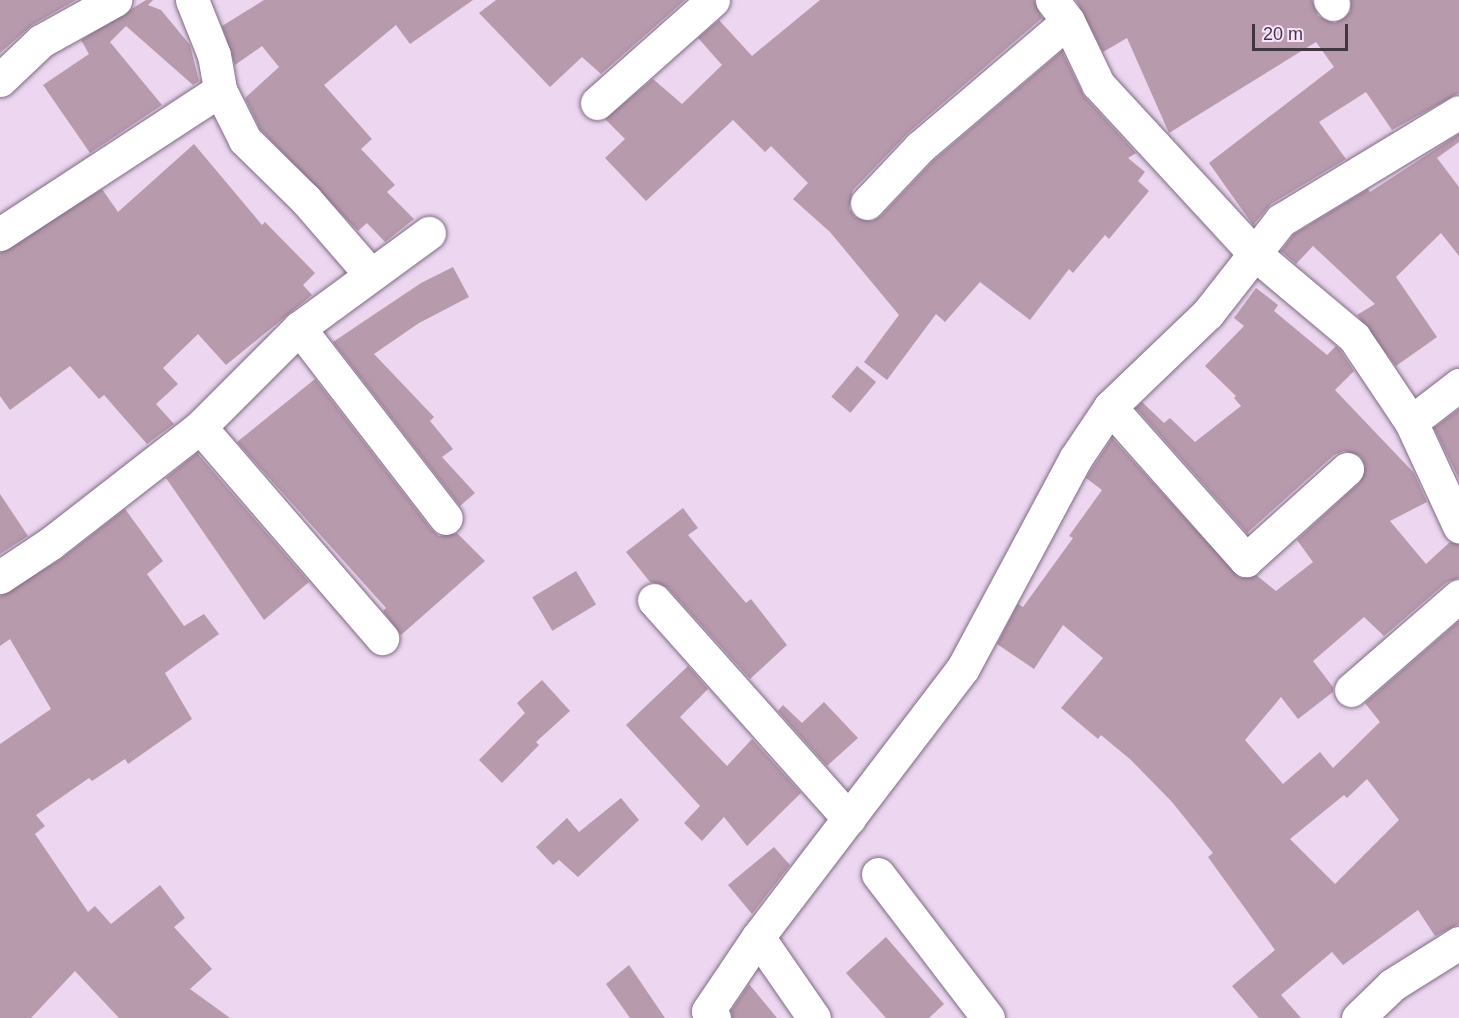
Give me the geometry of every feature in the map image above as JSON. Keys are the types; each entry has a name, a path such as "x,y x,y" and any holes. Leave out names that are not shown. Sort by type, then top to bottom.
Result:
{"street":[{"path":"0,80 41,41 115,0"},
{"path":"192,0 214,55 220,90 244,140 306,200 370,274"},
{"path":"597,103 712,0"},
{"path":"867,203 920,147 1060,11 1098,84 1255,254 1354,337 1411,422 1459,526"},
{"path":"0,234 220,90"},
{"path":"707,1016 758,937 963,668 1075,459 1110,407 1208,313 1281,220 1459,112"},
{"path":"0,577 51,543 200,427 299,328 429,233"},
{"path":"299,328 446,518"},
{"path":"1411,422 1459,386"},
{"path":"1110,407 1246,560 1347,469"},
{"path":"200,427 382,638"},
{"path":"1351,690 1459,596"},
{"path":"654,600 849,819"},
{"path":"878,874 988,1018"},
{"path":"758,937 814,1018"},
{"path":"1358,1018 1392,985 1459,942"}],"building":[{"path":"0,0 76,0 32,25 0,53"},
{"path":"146,0 153,0 148,5 161,10 190,45 199,81 193,85 126,26 110,42 162,105 90,153 43,85 89,54 81,40"},
{"path":"264,0 473,0 410,44 396,25 324,85 372,139 361,149 395,185 387,192 414,219 385,242 367,223 358,231 260,129 245,98 279,67 262,46 235,65 222,26"},
{"path":"496,0 685,0 601,74 582,57 550,87 479,13"},
{"path":"820,0 1034,0 1042,18 908,133 853,190 849,208 855,217 872,221 881,216 933,161 1062,51 1084,96 1136,153 1128,158 1145,172 1138,181 1149,191 1109,239 1105,235 1073,273 1069,269 1030,320 980,282 945,322 936,314 887,380 864,362 899,315 830,232 793,199 808,183 771,146 765,152 733,120 646,201 605,158 625,139 605,119 653,79 682,104 722,65 698,38 719,20 752,56"},
{"path":"1076,0 1312,0 1318,16 1335,23 1350,12 1351,0 1459,0 1459,93 1392,130 1366,92 1319,122 1346,159 1271,204 1253,225 1209,163 1334,67 1316,42 1169,133 1127,38 1103,52"},
{"path":"1459,134 1459,142 1437,158 1459,187 1459,256 1441,233 1396,277 1437,337 1396,366 1357,315 1375,304 1313,246 1296,264 1281,251 1294,234 1368,189 1370,192"},
{"path":"194,144 262,225 265,222 315,273 303,285 312,295 226,365 198,334 163,368 178,384 156,404 174,424 147,444 104,395 99,399 70,366 10,410 0,396 0,253 102,189 118,212"},
{"path":"453,267 469,297 419,323 374,354 434,417 430,421 453,449 442,457 475,493 460,506 333,342 421,283"},
{"path":"1256,288 1278,305 1274,311 1327,355 1336,346 1340,350 1354,371 1335,390 1414,473 1427,502 1390,521 1426,564 1450,542 1459,544 1459,578 1447,582 1384,636 1364,617 1313,661 1333,687 1333,692 1298,719 1281,697 1245,740 1283,784 1320,752 1333,768 1380,722 1365,703 1459,621 1459,924 1435,936 1418,910 1343,965 1332,952 1281,995 1301,1018 1259,1018 1232,986 1275,950 1208,857 1213,853 1172,802 1131,760 1101,735 1098,739 1061,708 1103,658 1063,625 1034,669 997,644 1018,604 1023,607 1073,538 1069,536 1102,490 1086,478 1112,438 1240,578 1256,575 1276,591 1313,562 1297,540 1360,482 1365,466 1360,456 1344,451 1334,455 1247,533 1136,408 1142,402 1164,423 1170,418 1195,442 1241,406 1234,398 1236,396 1205,366 1244,326 1234,318","holes":["1367,779 1399,820 1335,884 1290,839 1344,795 1347,798"]},
{"path":"857,366 876,382 850,413 831,397"},
{"path":"315,379 431,529 439,536 457,533 485,561 401,635 383,611 386,608 237,442"},
{"path":"1459,409 1459,479 1434,428"},
{"path":"197,453 309,582 264,620 166,478"},
{"path":"0,494 28,536 0,554"},
{"path":"683,508 698,528 688,535 746,603 751,599 787,645 750,679 668,588 650,582 626,552"},
{"path":"125,509 163,561 147,574 184,626 204,614 219,634 165,673 192,719 128,764 125,759 92,781 89,778 36,815 45,826 35,834 88,912 95,906 111,924 160,885 185,918 174,927 212,969 190,989 230,1018 119,1018 75,971 31,1018 0,1018 0,744 51,709 10,639 0,646 0,596 61,559"},
{"path":"576,571 596,604 552,631 532,597"},
{"path":"688,666 708,689 680,717 727,766 752,739 801,793 747,846 724,817 702,841 684,823 700,806 626,725"},
{"path":"542,680 570,711 536,742 539,745 502,783 479,760 525,713 517,703"},
{"path":"824,702 858,738 827,766 778,711 783,705 802,723"},
{"path":"621,798 639,820 578,877 559,860 553,865 536,847 567,818 579,832"},
{"path":"774,847 790,865 752,914 728,885"},
{"path":"886,937 944,1004 929,1018 886,1018 846,973"},
{"path":"629,965 665,1018 630,1018 606,984"},
{"path":"749,984 777,1018 732,1018 731,1011"}]}
